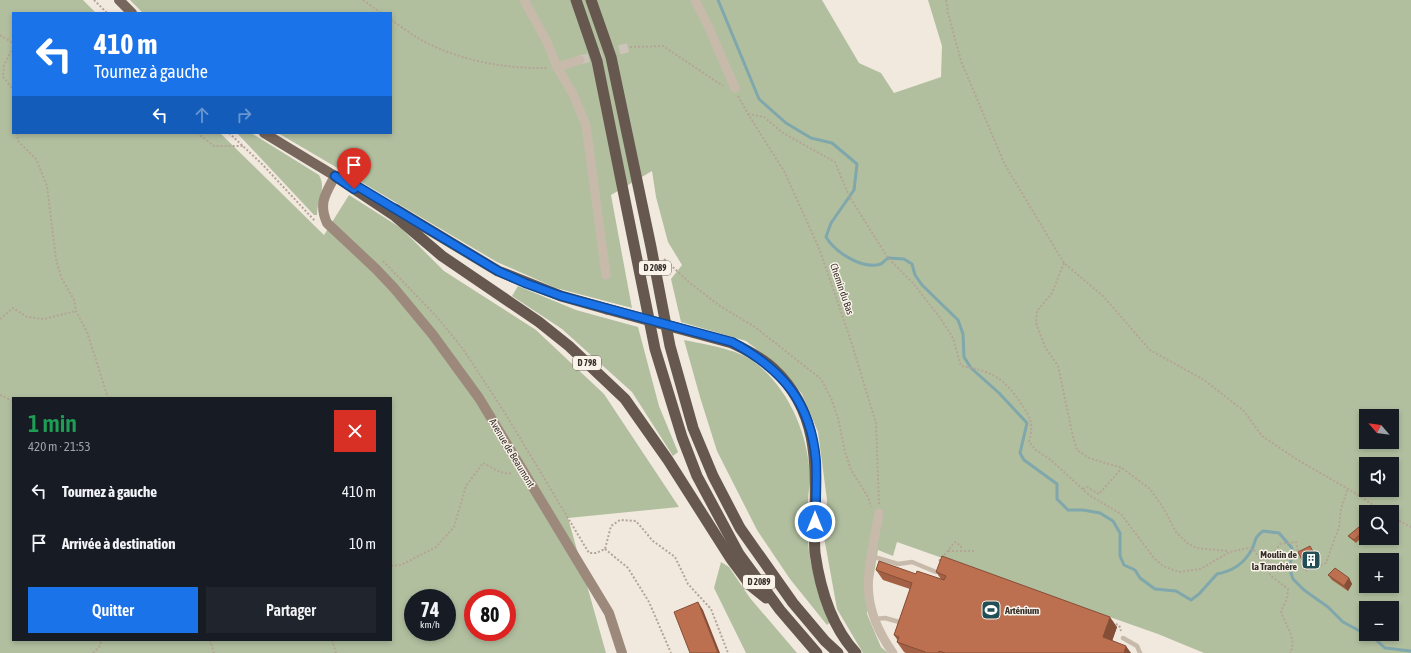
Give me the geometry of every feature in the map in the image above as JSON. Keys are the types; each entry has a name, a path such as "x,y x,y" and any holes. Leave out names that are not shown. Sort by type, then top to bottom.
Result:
{"highway":[{"name":"D 2089","path":"576,0 597,61 655,350 682,437 697,476 739,554 780,610 817,653"},
{"name":"D 2089","path":"591,0 611,57 670,346 693,428 713,476 740,528 793,603 825,641 838,653"},
{"name":"D 798","path":"335,176 395,216 442,256 539,322 569,346 625,399 668,460 751,586 780,610"},
{"path":"335,176 357,186 498,271 561,296 732,342 755,355 774,370 790,387 811,429 816,461 815,552 821,584 833,616 856,653"}],"main road":[{"path":"119,0 131,12"},
{"path":"266,134 335,176"},
{"name":"Avenue de Beaumont","path":"335,176 325,194 322,206 323,214 327,223 376,269 433,335 480,398 609,613 622,653"}],"street":[{"path":"524,0 547,42 557,67 573,94 586,125 606,275"},
{"path":"694,0 709,28 735,88"},
{"path":"557,67 580,60"},
{"path":"879,513 868,570 869,605 880,632 893,653"}],"lane":[{"path":"871,556 898,564 912,562 936,572"},
{"path":"875,620 886,618 903,623"},
{"path":"1123,638 1137,646 1140,653"}],"path":[{"path":"94,0 106,12"},
{"path":"363,0 380,12"},
{"path":"946,0 961,61 1005,165 1064,263 1104,296 1150,350 1204,380 1244,411 1262,436 1298,460 1348,488 1373,505"},
{"path":"392,21 424,42 463,58 528,68 557,67"},
{"path":"0,35 12,42"},
{"path":"630,47 663,46 721,85 735,88"},
{"path":"12,49 4,65 2,77 12,88"},
{"name":"Chemin du Bas","path":"735,88 748,114 784,171 819,248 850,338 876,423 879,513"},
{"path":"748,114 764,117 783,133 835,162 849,196 884,251 913,283 954,338 961,366 991,374 1009,386 1031,419 1032,428 1029,442 1036,450 1051,460 1089,495 1121,514 1154,558 1163,566 1178,572 1200,569 1230,552"},
{"path":"17,134 18,141 36,159 47,186 56,259 61,277 74,300 76,311 87,332 108,397"},
{"path":"198,134 214,146 243,146"},
{"path":"231,134 316,222"},
{"path":"1064,263 1052,293 1037,311 1036,323 1045,347 1058,366 1077,450 1089,458 1122,468 1150,489 1164,509 1176,532 1187,543 1196,548 1230,552 1252,549 1263,567 1271,576 1288,589 1287,599 1281,611 1283,619 1291,630 1292,648 1290,653"},
{"path":"0,319 13,308 28,317 44,319 76,311"},
{"path":"0,395 12,401"},
{"path":"392,566 401,565 436,547 454,527 466,486 483,463 498,471 509,474 516,471"},
{"path":"1082,489 1087,487 1099,494 1122,468"},
{"path":"1263,567 1280,544 1296,542 1299,556 1305,571 1326,563 1339,527 1341,509 1348,488"},
{"path":"672,653 649,602 628,568 605,548 611,526 620,520 636,521 653,541 675,557 688,584 711,609 728,653"},
{"path":"1399,521 1411,527"},
{"path":"936,572 939,561 955,542 961,546 961,551"},
{"path":"948,551 975,551"},
{"path":"1112,623 1119,625 1123,638"},
{"path":"94,653 102,641"},
{"path":"210,641 214,653"},
{"path":"332,641 336,653"}],"green space":[{"path":"0,0 83,0 95,12 12,12 12,134 221,134 324,235 349,195 401,228 444,271 536,330 604,394 679,507 568,518 606,653 0,653"},
{"path":"130,0 822,0 859,63 881,73 894,93 941,77 942,46 928,0 1411,0 1411,653 1204,653 1158,634 897,542 893,556 878,550 867,614 881,647 888,653 863,653 837,609 824,537 827,500 818,432 802,394 780,367 746,341 681,322 671,279 682,265 668,242 656,197 652,171 611,195 632,308 556,288 497,262 280,134 392,134 392,12 142,12"},
{"path":"238,134 253,134 319,175 322,190 317,215 314,215"},
{"path":"518,286 576,310 638,327 659,406 678,452 673,456 632,392 562,329 512,296"},
{"path":"684,340 729,350 753,361 776,384 794,411 805,442 808,458 810,477 808,501 809,552 817,588 830,622 827,625 790,579 757,530 717,451"},
{"path":"721,562 729,567 750,598 797,653 746,653 714,588"}],"building":[{"path":"1359,527 1359,536 1354,540 1348,536"},
{"path":"1310,546 1316,557 1303,562 1298,552"},
{"name":"Arténium","path":"942,556 1110,617 1103,637 1126,646 1124,653 945,653 939,651 939,653 925,653 897,642 899,637 894,635 912,583 876,570 879,561 916,574 917,571 944,580 946,576 936,572"},
{"path":"1335,568 1349,578 1344,586 1328,575"},
{"path":"698,602 718,653 690,653 674,612"}],"waterway":[{"path":"718,0 759,99 786,123 811,138 832,143 857,164 854,190 831,223 826,237 830,243 842,254 858,262 874,265 881,264 888,258 904,259 912,264 915,275 922,285 958,320 963,334 964,357 971,368 999,393 1027,423 1020,453 1024,460 1057,484 1057,499 1068,510 1083,510 1100,513 1113,521 1120,533 1120,556 1124,565 1135,570 1140,578 1155,589 1176,591 1191,600 1199,594 1217,574 1233,569 1242,563 1252,549 1256,538 1263,531 1279,533 1292,548 1290,570 1293,579 1304,590 1328,607 1343,622 1375,639 1385,648 1411,651"}],"tunnel":[{"path":"580,60 630,47"}],"place":[{"name":"Moulin de la Tranchère","path":"1311,560"},
{"name":"Arténium","path":"991,610"}],"route":[{"path":"354,189 335,176 357,186 498,271 525,283 561,296 732,342 755,355 774,370 790,387 811,429 816,461 815,522"}]}
